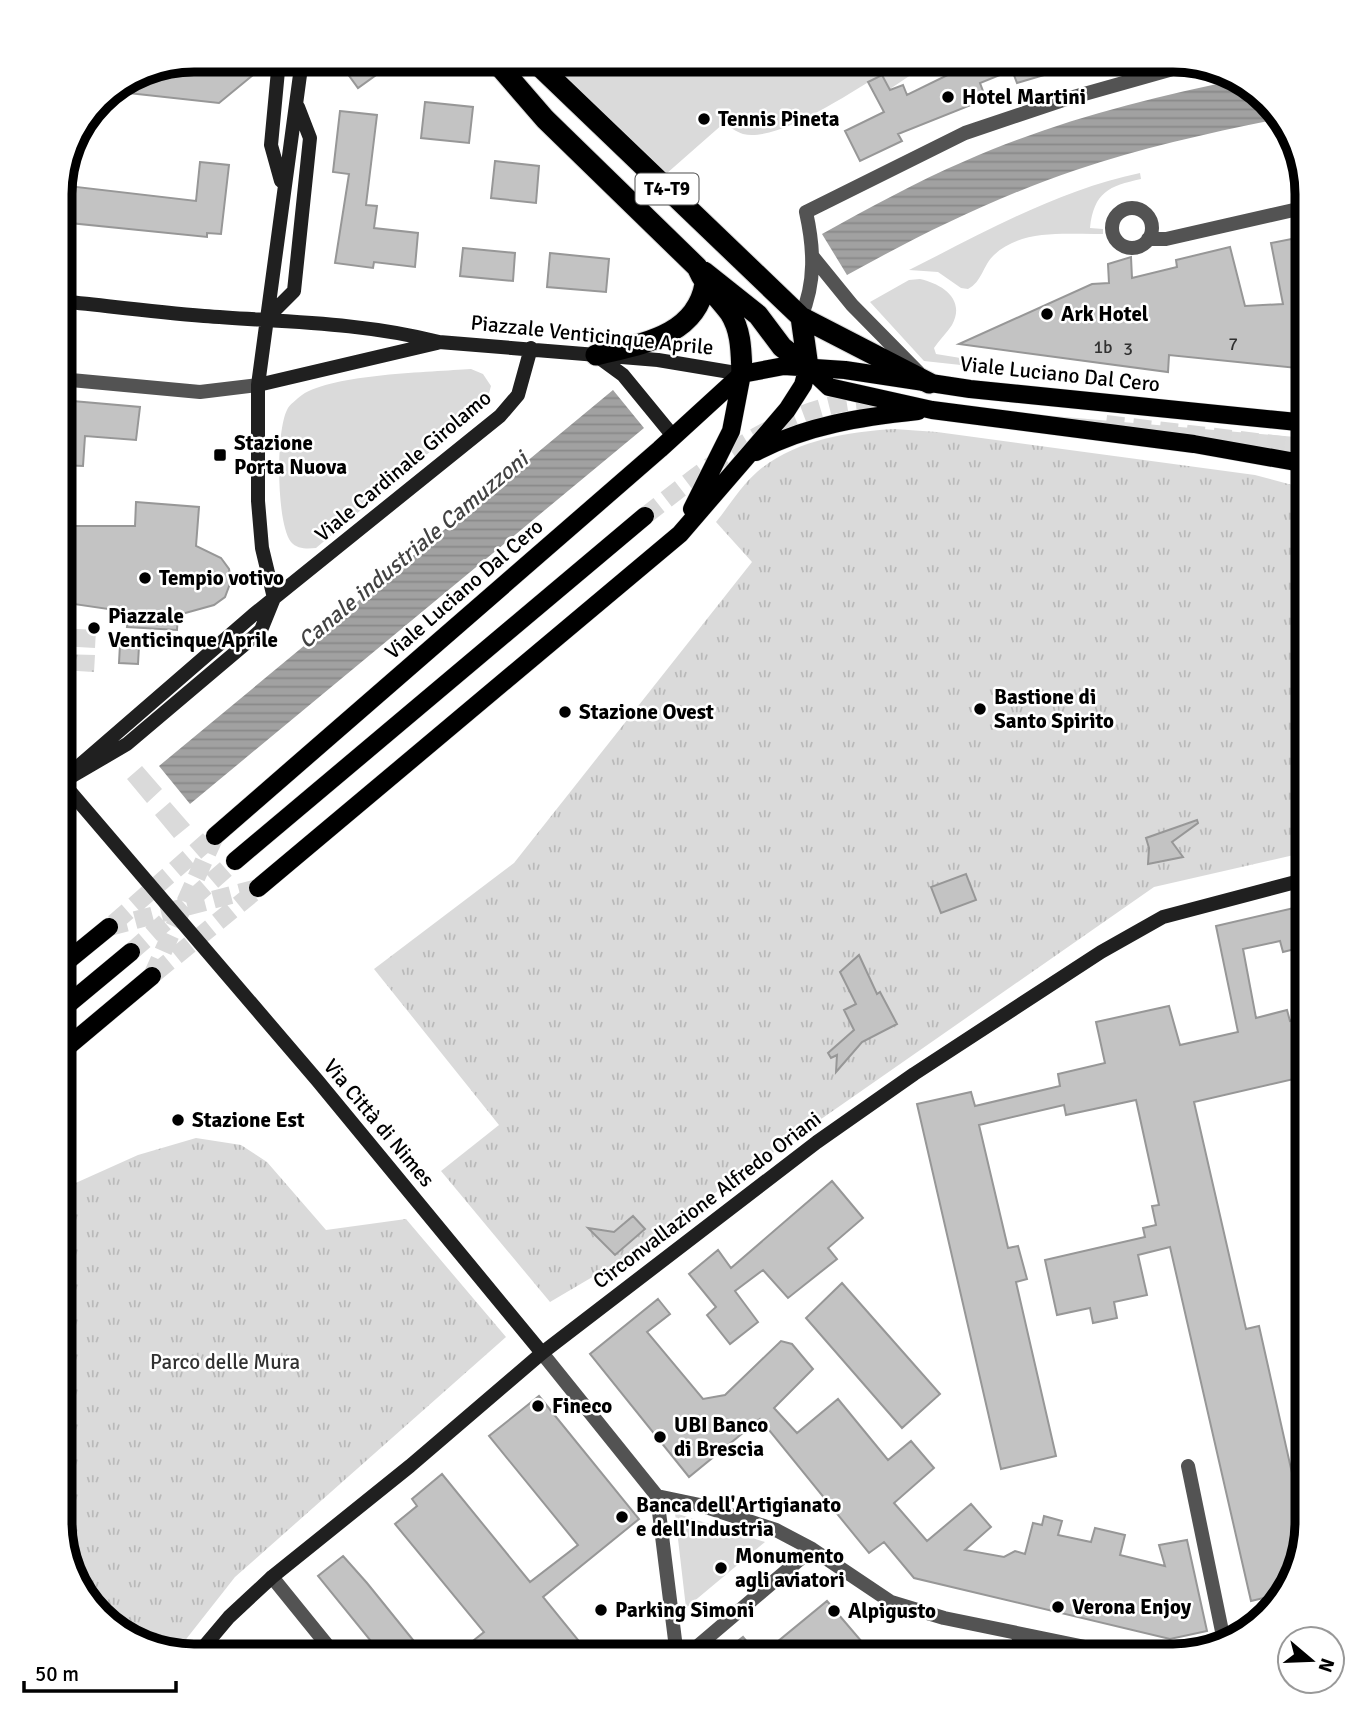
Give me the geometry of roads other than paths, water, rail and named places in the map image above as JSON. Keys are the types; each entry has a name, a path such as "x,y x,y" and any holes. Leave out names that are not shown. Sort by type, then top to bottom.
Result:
{"highway":[{"name":"T4-T9","path":"504,72 545,119 701,276 730,314 738,333 742,374"},
{"name":"T4-T9","path":"546,72 801,317 929,383"},
{"name":"T4-T9","path":"701,276 758,315 782,347 808,367"},
{"path":"596,355 642,343 688,323 702,298 701,276"},
{"path":"801,317 808,367"}],"main road":[{"name":"Viale Luciano Dal Cero","path":"215,836 742,374 784,366 808,367 929,383 1295,422"},
{"path":"258,888 680,534 787,410 803,385 808,367 828,387 932,410 1194,444 1295,462"},
{"path":"680,534 731,431 742,374"},
{"path":"747,456 777,441 855,418 932,410"},
{"path":"235,861 645,516"},
{"path":"72,957 109,927"},
{"path":"72,1001 131,952"},
{"path":"72,1043 152,975"}],"street":[{"path":"278,72 271,145 283,186"},
{"path":"72,776 127,744 250,640 261,630 275,598 262,548 258,501 258,386 283,186 298,107 301,72"},
{"path":"801,317 810,296 813,257 806,212 965,133 1076,96 1164,72"},
{"path":"267,318 294,291 310,138 298,107"},
{"path":"1149,239 1166,239 1295,210"},
{"path":"813,257 852,305 929,383"},
{"name":"Piazzale Venticinque Aprile","path":"72,302 205,316 267,318 405,334 439,342 658,360 742,374"},
{"name":"Piazzale Venticinque Aprile","path":"72,380 200,392 258,386 439,342"},
{"name":"Viale Cardinale Girolamo","path":"72,773 117,731 275,598 500,416 518,395 531,348"},
{"path":"596,355 622,375 674,436"},
{"name":"Via Città di Nimes","path":"72,794 317,1080 657,1496"},
{"name":"Circonvallazione Alfredo Oriani","path":"207,1644 229,1618 272,1577 410,1466 541,1353 817,1142 914,1074 1101,952 1163,917 1295,882"},
{"path":"1188,1466 1222,1634"},
{"path":"675,1644 657,1496 700,1505 776,1530 812,1549 891,1602 944,1618 1065,1644"},
{"path":"701,1644 812,1549"},
{"path":"272,1577 326,1644"},
{"path":"1018,1644 1020,1635"}],"tunnel":[{"path":"645,516 723,457 780,424 841,403 873,400"},
{"path":"1106,424 1295,447"},
{"path":"152,976 215,836"},
{"path":"114,923 209,840"},
{"path":"131,952 235,861"},
{"path":"109,927 258,888"},
{"path":"155,973 253,893"}],"place":[{"name":"Hotel Martini","path":"948,97"},
{"name":"Tennis Pineta","path":"704,119"},
{"name":"Ark Hotel","path":"1047,314"},
{"name":"Stazione Porta Nuova","path":"220,455"},
{"name":"Tempio votivo","path":"145,578"},
{"name":"Piazzale Venticinque Aprile","path":"94,628"},
{"name":"Bastione di Santo Spirito","path":"980,709"},
{"name":"Stazione Ovest","path":"565,712"},
{"name":"Stazione Est","path":"178,1120"},
{"name":"Fineco","path":"538,1406"},
{"name":"UBI Banco di Brescia","path":"660,1437"},
{"name":"Banca dell'Artigianato e dell'Industria","path":"622,1517"},
{"name":"Monumento agli aviatori","path":"721,1568"},
{"name":"Verona Enjoy","path":"1058,1607"},
{"name":"Parking Simoni","path":"601,1610"},
{"name":"Alpigusto","path":"834,1611"}],"water label":[{"name":"Canale industriale Camuzzoni","path":"413,550"}],"park label":[{"name":"Parco delle Mura","path":"225,1362"}]}
